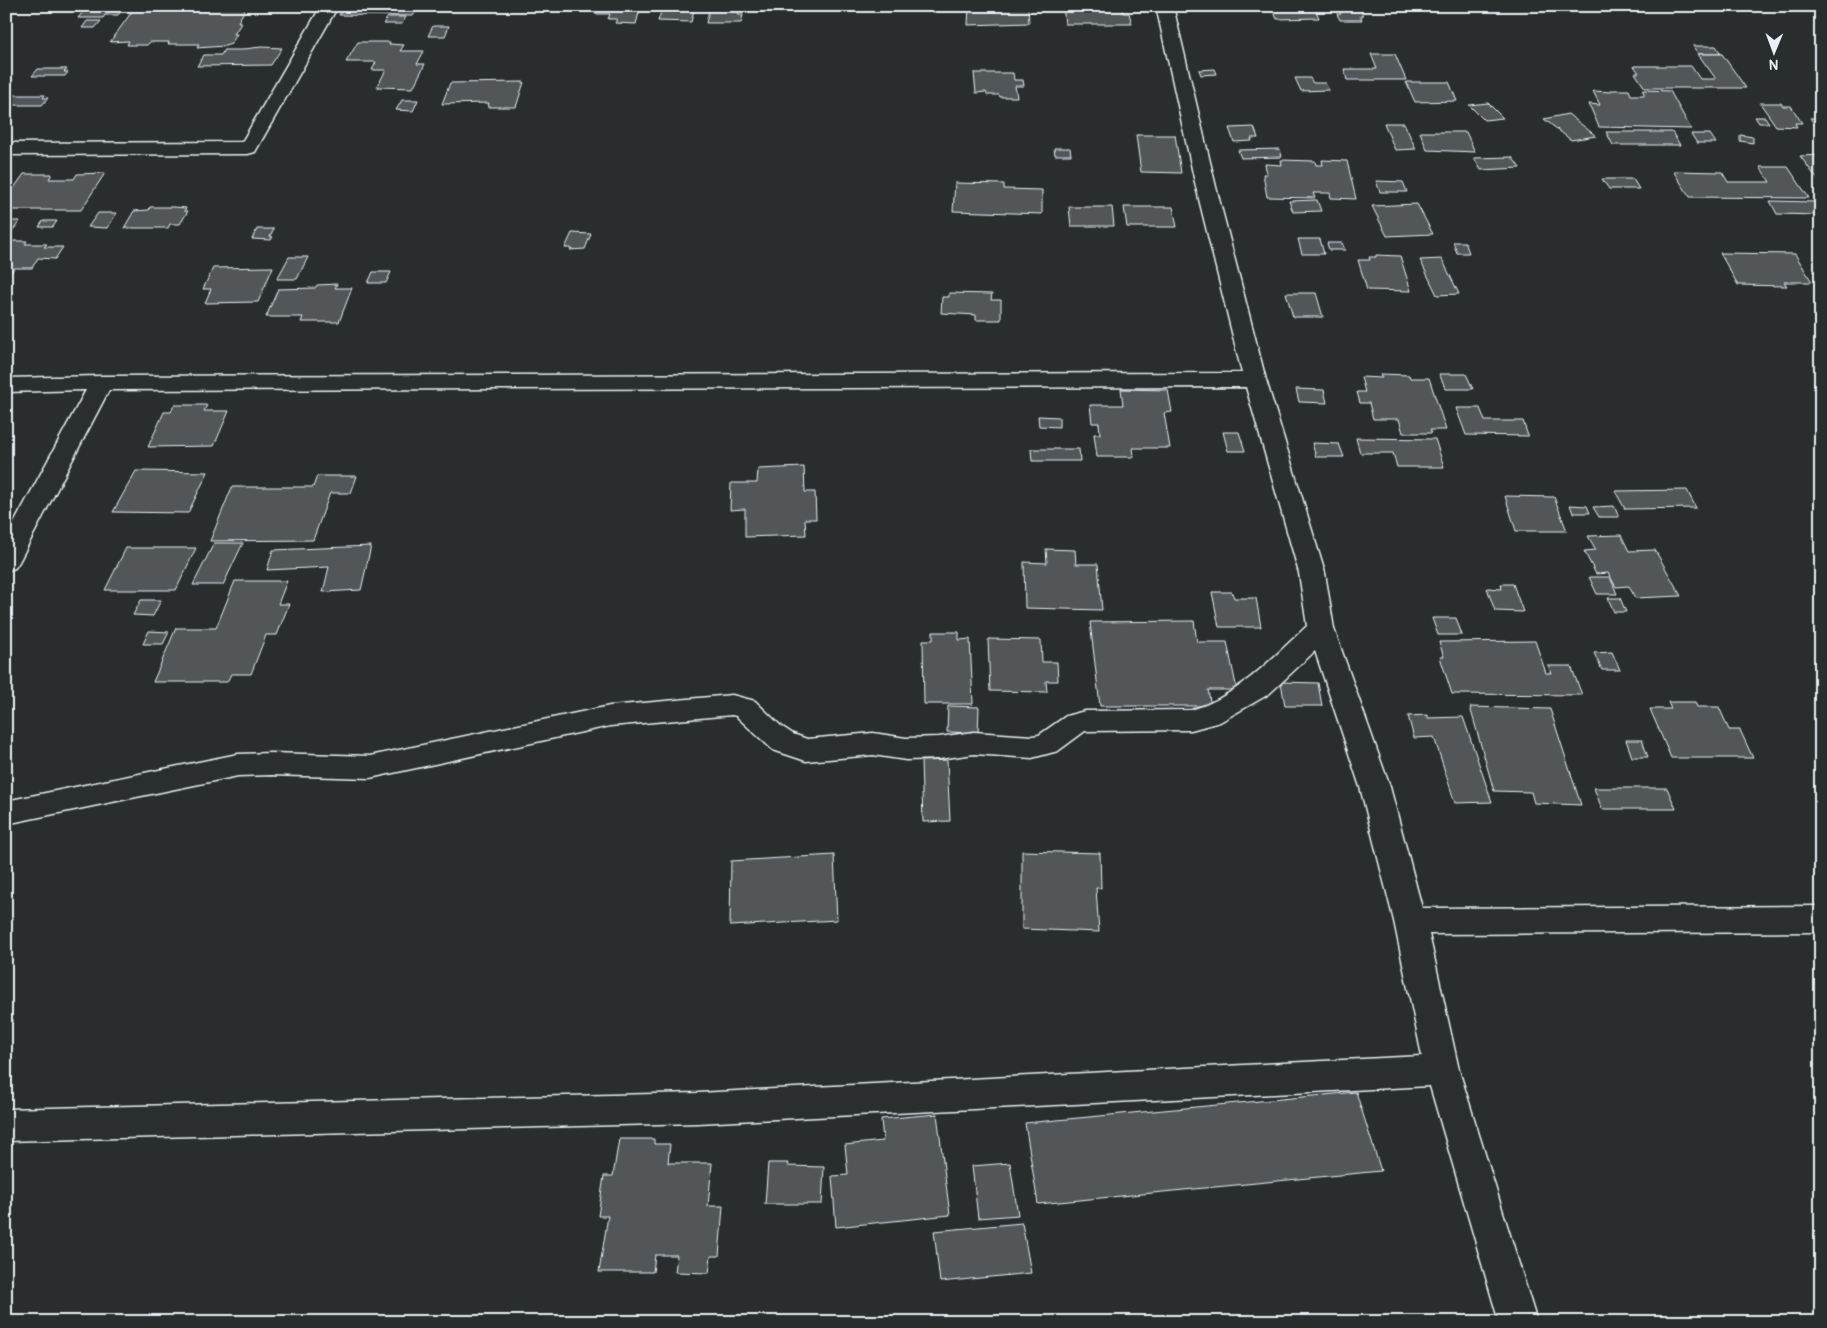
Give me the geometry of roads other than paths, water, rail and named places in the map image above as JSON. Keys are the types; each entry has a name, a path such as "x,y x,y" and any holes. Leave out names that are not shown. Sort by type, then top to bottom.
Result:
{"street":[{"path":"6,149 248,148 330,6"},
{"path":"1164,6 1206,187 1254,380 1301,532 1312,573 1321,629 1375,787 1410,921 1442,1070 1518,1322"},
{"path":"6,385 101,383 1254,380"},
{"path":"10,548 101,383"},
{"path":"6,813 238,765 275,763 351,768 370,767 610,716 732,705 745,708 783,742 806,750 863,744 906,749 974,744 1032,747 1048,743 1076,723 1085,721 1191,720 1210,715 1259,688 1321,629"},
{"path":"1410,921 1821,919"},
{"path":"6,1125 698,1108 1442,1070"}]}
